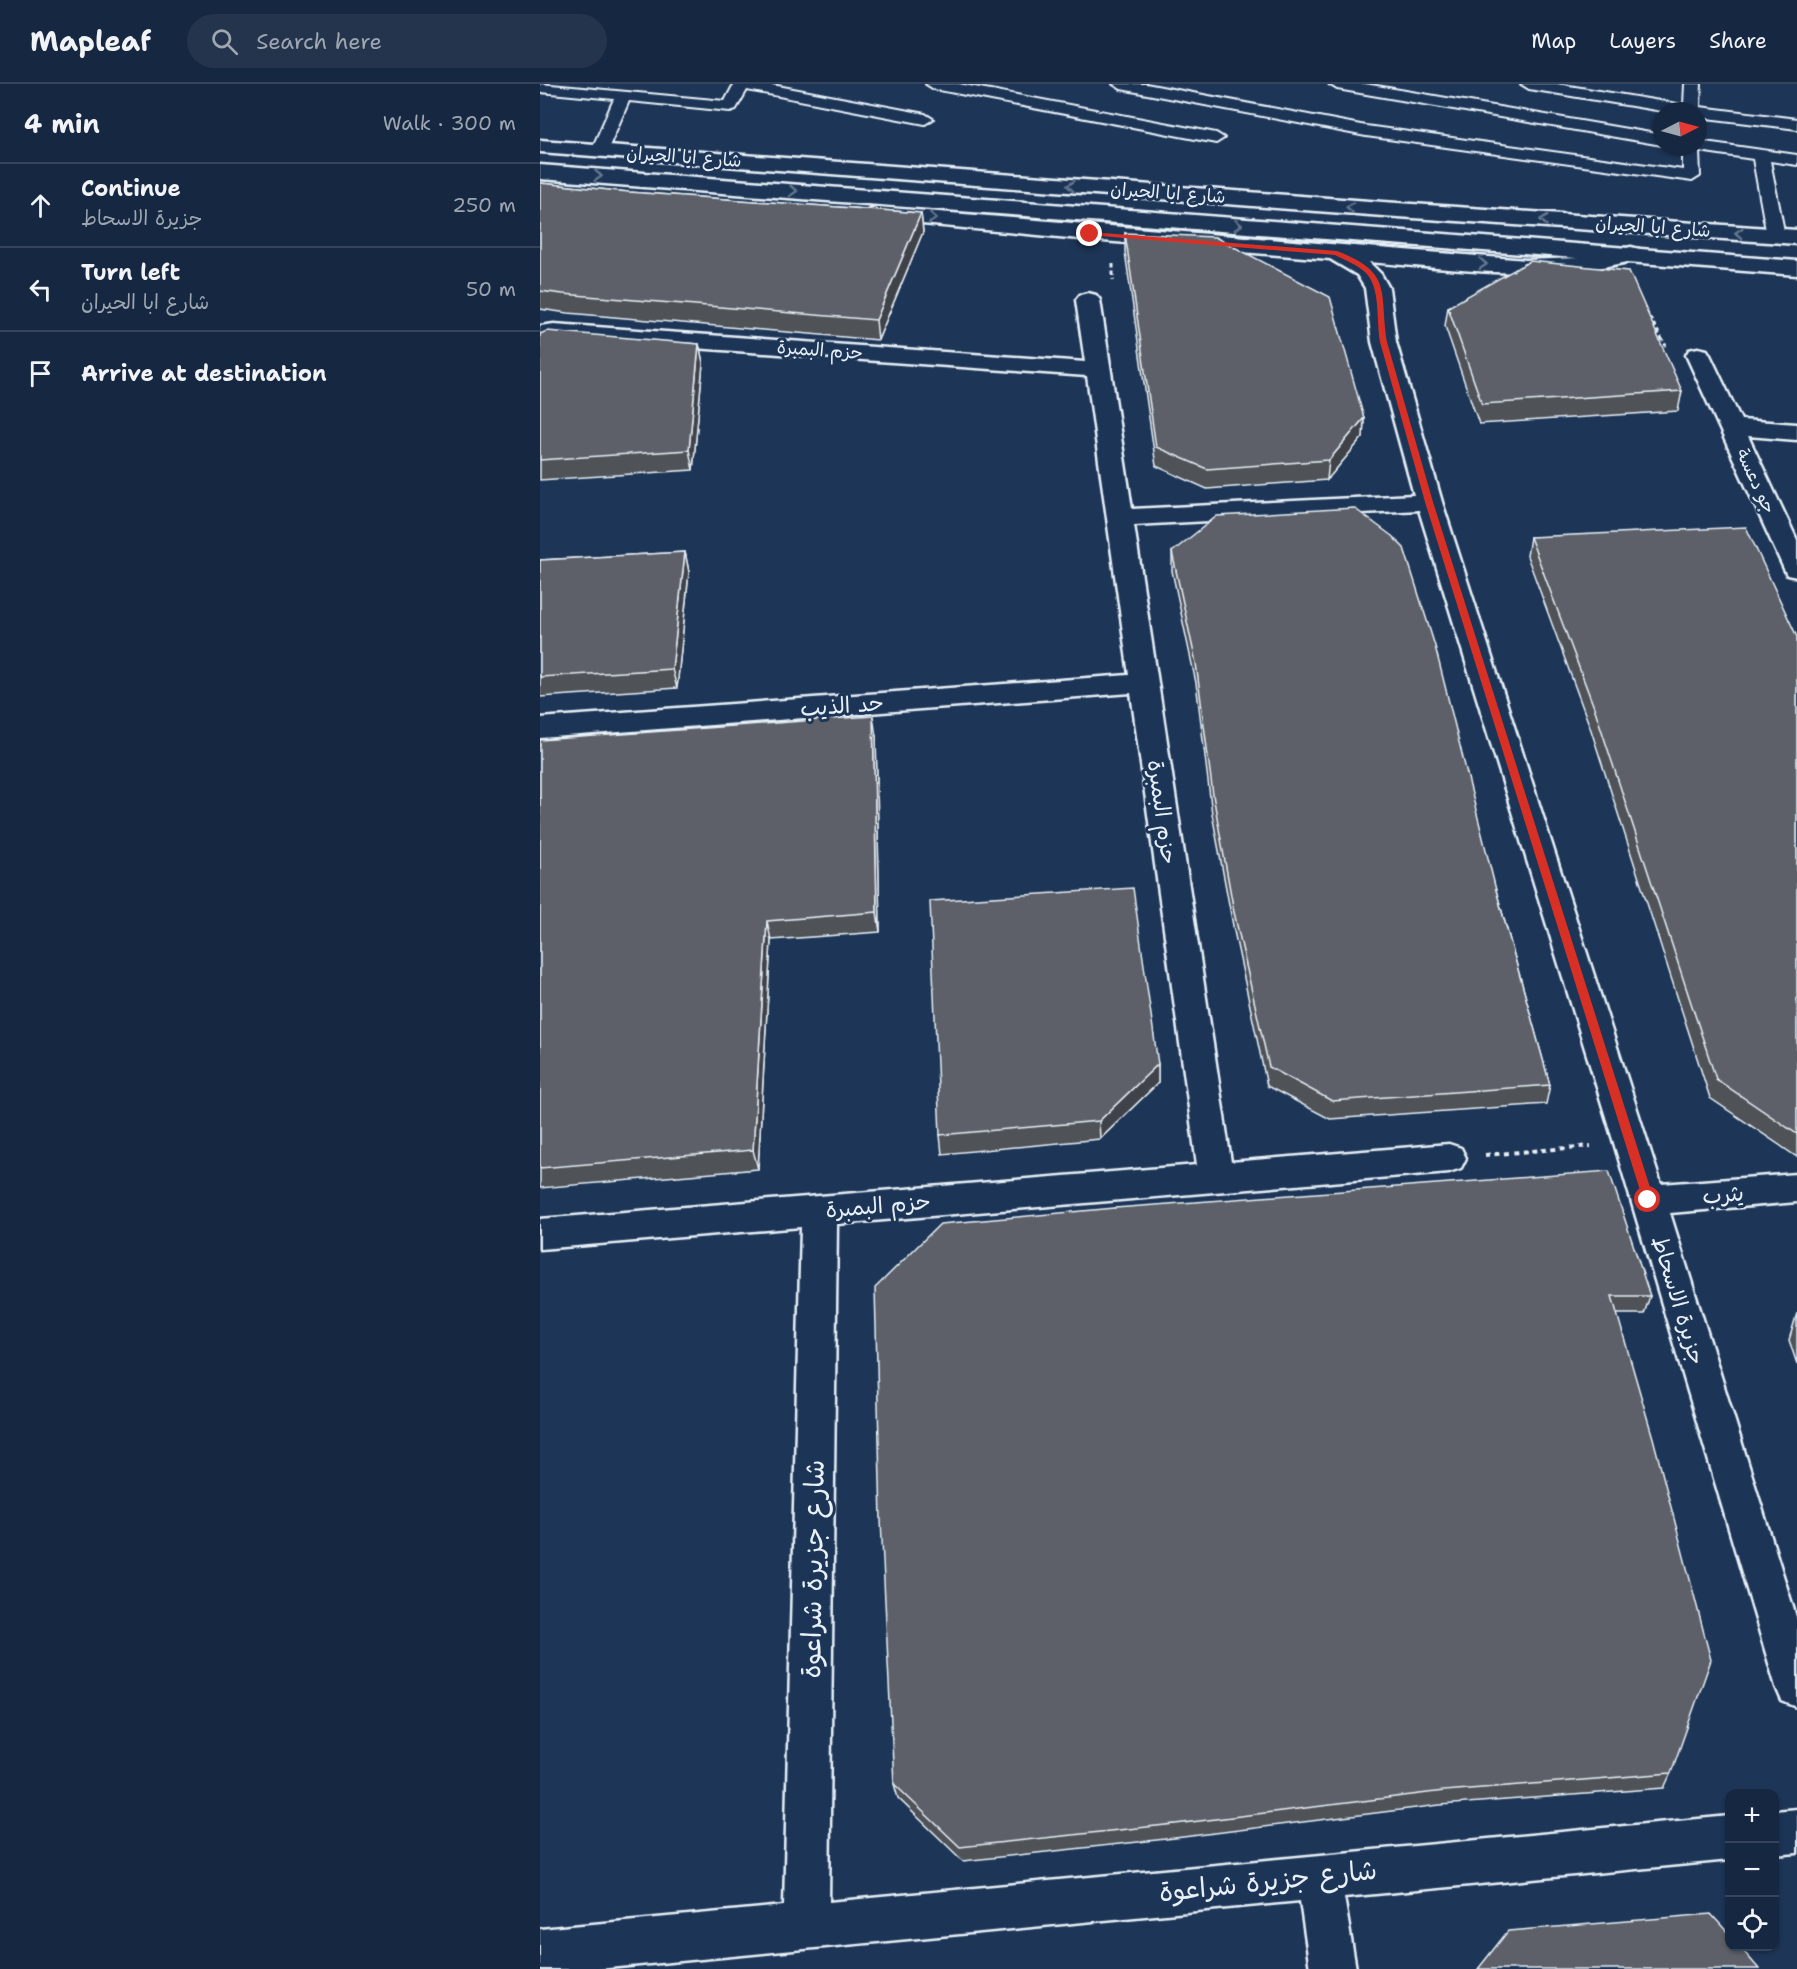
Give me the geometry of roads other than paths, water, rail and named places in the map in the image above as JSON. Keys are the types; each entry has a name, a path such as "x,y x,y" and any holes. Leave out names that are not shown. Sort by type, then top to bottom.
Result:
{"street":[{"name":"شارع ابا الحيران","path":"540,146 1383,209 1787,236"},
{"name":"شارع ابا الحيران","path":"540,172 1797,268"},
{"name":"شارع ابا الحيران","path":"540,189 1022,225 1090,234 1445,262 1547,267 1608,262 1631,254"},
{"path":"1157,219 1227,244"},
{"path":"1337,253 1366,269 1380,291 1407,273 1445,262"},
{"name":"جزيرة الاسحاط","path":"1380,291 1380,319 1384,342 1429,502 1631,1143 1797,1688"},
{"name":"حزم البمبرة","path":"1088,300 1216,1176"},
{"name":"حزم البمبرة","path":"540,333 566,332 1099,370"},
{"name":"جو دعسة","path":"1698,355 1797,569"},
{"name":"جو دعسة","path":"1731,427 1797,432"},
{"path":"1121,518 1429,502"},
{"name":"حد الذيب","path":"540,728 1145,683"},
{"name":"حزم البمبرة","path":"540,1234 1449,1158"},
{"name":"يثرب","path":"1648,1200 1797,1188"},
{"name":"شارع جزيرة شراعوة","path":"806,1927 819,1210"},
{"path":"1779,1833 1797,1831"},
{"name":"شارع جزيرة شراعوة","path":"540,1953 1318,1875 1725,1838"},
{"path":"1318,1875 1333,1969"}],"lane":[{"path":"540,87 730,106 742,84 925,119"},
{"path":"934,84 1216,138"},
{"path":"1121,84 1366,131 1692,176 1691,156"},
{"path":"1337,84 1653,138"},
{"path":"1529,84 1653,105"},
{"path":"1692,102 1693,84"},
{"path":"599,151 623,96"},
{"path":"1707,113 1797,124"},
{"path":"1707,147 1797,160"},
{"path":"1761,156 1787,236"}]}
